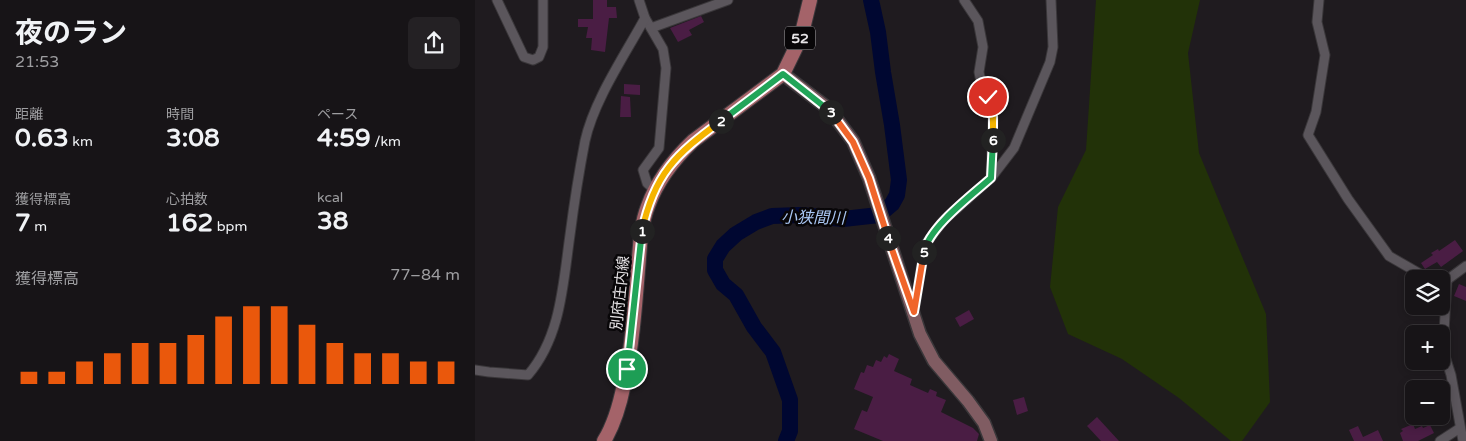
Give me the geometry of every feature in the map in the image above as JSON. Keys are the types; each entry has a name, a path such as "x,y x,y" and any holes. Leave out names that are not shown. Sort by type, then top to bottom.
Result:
{"main road":[{"name":"別府庄内線","path":"604,441 617,412 627,369 642,234 647,208 655,190 667,169 686,148 783,74 801,37 810,0"}],"street":[{"path":"497,0 524,57 533,60 539,57 543,47 543,0"},
{"path":"639,0 645,18 663,49 666,68 659,148 643,170 647,183 655,190"},
{"path":"651,28 728,0"},
{"path":"964,0 978,21 983,47 979,72 982,87 988,97 993,117 991,178"},
{"path":"914,312 925,245 943,221 991,178 1014,148 1050,62 1053,47 1051,0"},
{"path":"1319,0 1317,22 1325,55 1316,112 1308,134 1348,199 1389,256 1413,270"},
{"path":"475,370 528,375 539,363 553,330 564,290 570,234 586,140 600,99 645,18"},
{"path":"783,74 829,108 853,142 869,178 920,334 934,361 985,423 991,441"},
{"path":"1450,278 1466,266"},
{"path":"1445,315 1443,350 1451,375 1463,441"},
{"path":"1440,441 1460,428"}],"green space":[{"path":"1096,0 1200,0 1188,53 1199,153 1266,314 1270,402 1242,441 1231,441 1179,398 1122,359 1068,334 1050,287 1058,207 1086,150"}],"building":[{"path":"593,0 607,0 607,7 616,7 617,18 609,18 605,52 591,50 592,38 586,38 588,27 578,27 578,19 593,19"},
{"path":"701,16 704,22 689,30 692,35 678,42 670,28"},
{"path":"624,84 640,85 640,95 624,94"},
{"path":"621,96 630,97 631,117 620,117"},
{"path":"1455,240 1463,251 1441,267 1437,262 1425,269 1421,263 1433,255 1431,253 1438,249 1439,251"},
{"path":"1459,284 1466,287 1466,301 1454,296"},
{"path":"969,310 974,319 960,327 955,318"},
{"path":"889,354 899,359 894,371 912,379 910,385 928,393 930,389 937,392 936,396 946,400 941,412 973,428 979,434 977,441 883,441 854,429 862,410 867,412 873,397 854,389 861,372 864,373 867,365 873,367 876,360 881,362 884,356 887,358"},
{"path":"1024,397 1028,411 1017,415 1013,400"},
{"path":"1097,417 1119,441 1101,441 1087,426"},
{"path":"1411,425 1413,425 1415,429 1430,425 1434,433 1418,441 1403,441 1400,433 1403,431 1401,429"},
{"path":"1358,426 1363,437 1378,430 1383,441 1354,441 1349,430"}],"waterway":[{"name":"小狭間川","path":"786,441 790,431 790,400 773,352 754,327 736,295 723,284 715,270 715,259 723,246 736,234 756,222 772,216 800,215 843,219 879,215 892,204 897,195 899,180 878,32 871,0"}],"route":[{"path":"627,369 642,234 647,208 655,190 667,169 693,142 783,74 829,108 853,142 869,178 914,312 925,245 943,221 991,178 993,117 988,97"}]}
